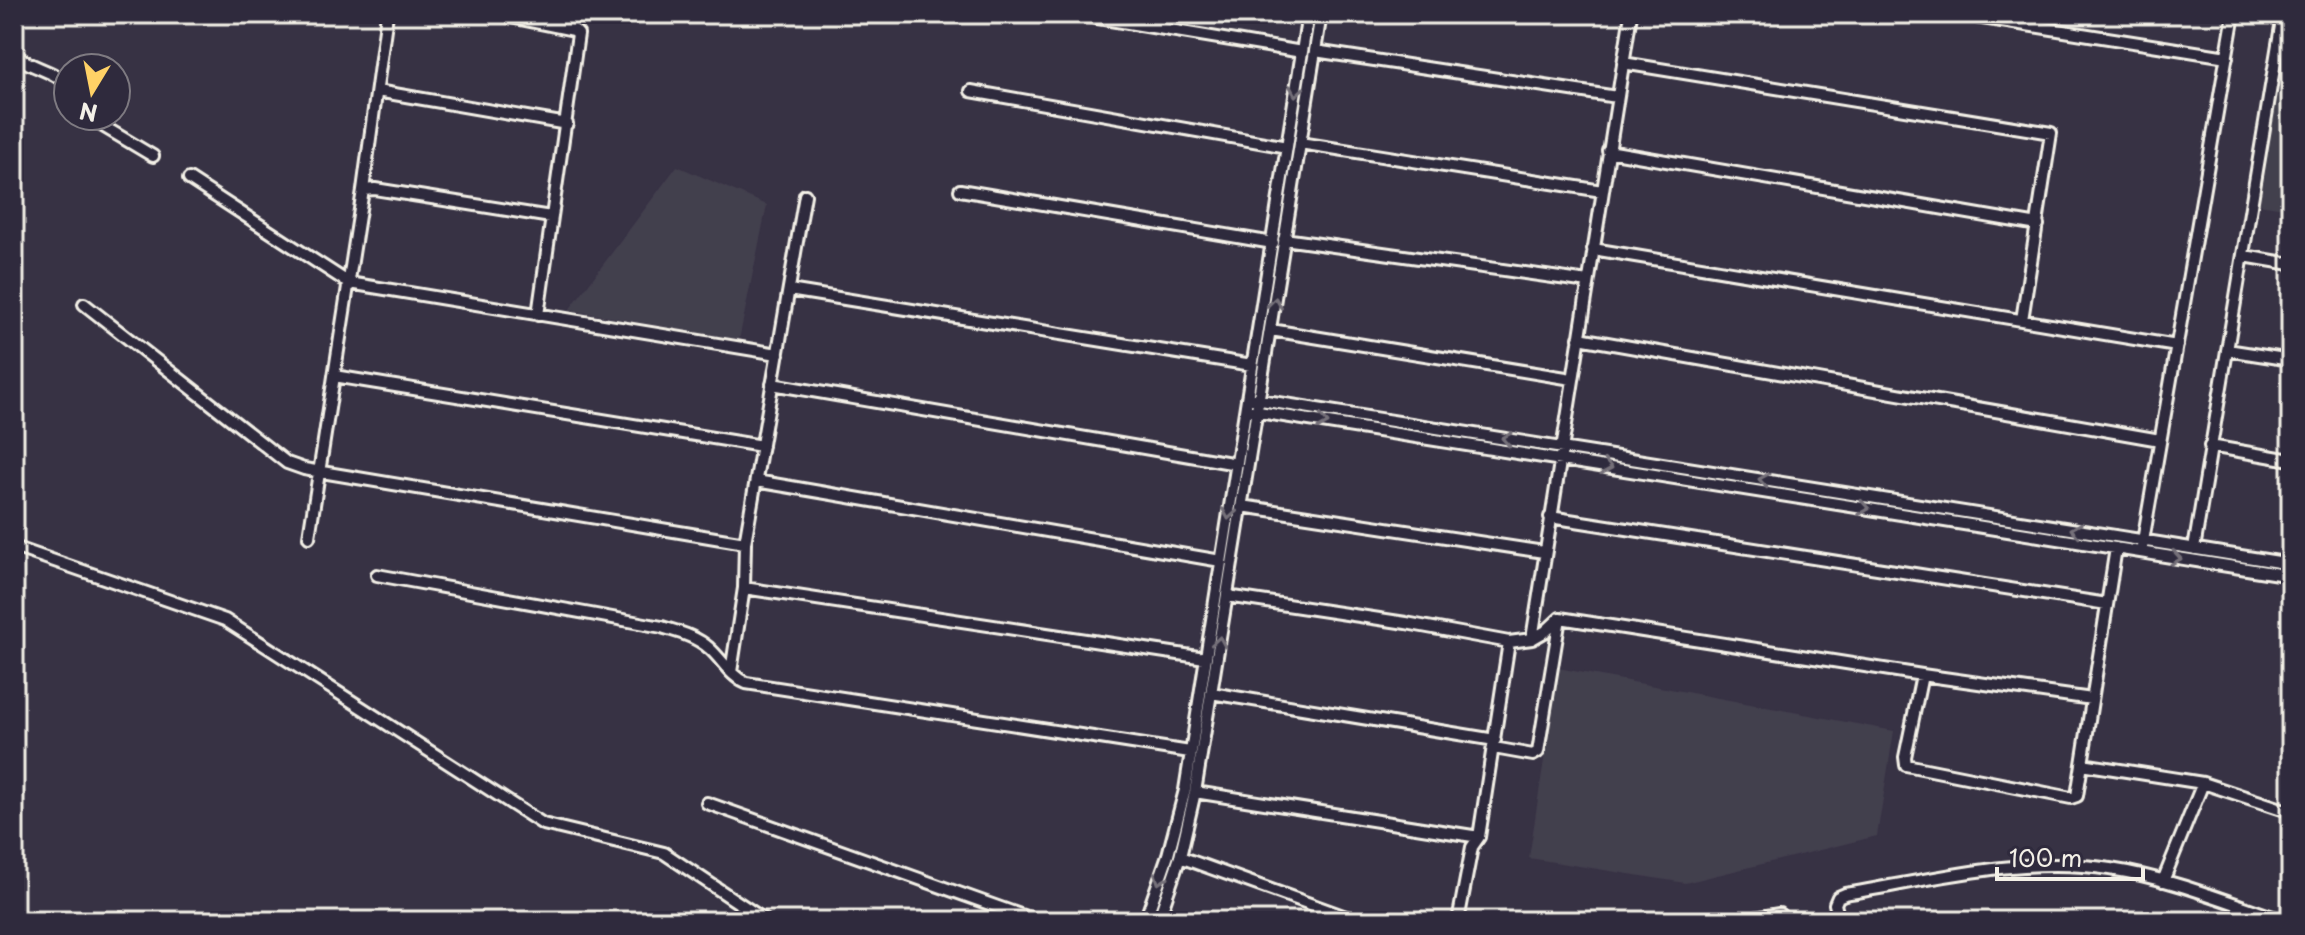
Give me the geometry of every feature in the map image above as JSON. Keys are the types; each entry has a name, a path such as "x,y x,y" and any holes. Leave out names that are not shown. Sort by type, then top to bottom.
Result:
{"street":[{"path":"309,537 387,14"},
{"path":"496,14 574,30 578,34 538,315"},
{"path":"1074,14 1302,52"},
{"path":"1254,398 1252,365 1308,14"},
{"path":"1145,921 1195,792 1242,506 1254,398 1271,330 1321,14"},
{"path":"1532,639 1631,14"},
{"path":"1957,14 2227,57"},
{"path":"2141,553 2234,14"},
{"path":"2194,549 2283,14"},
{"path":"1315,51 1617,97"},
{"path":"14,53 21,60 52,74"},
{"path":"1623,63 2051,133 2022,320"},
{"path":"377,91 567,124"},
{"path":"971,91 1287,147"},
{"path":"113,132 153,156"},
{"path":"1300,143 1602,191"},
{"path":"1608,151 2038,225"},
{"path":"189,179 349,283 778,354"},
{"path":"363,190 375,189 551,217"},
{"path":"960,190 1273,243"},
{"path":"731,672 744,588 745,543 805,195"},
{"path":"1284,239 1588,282"},
{"path":"1593,249 2177,346"},
{"path":"2244,256 2291,264"},
{"path":"789,290 1252,365"},
{"path":"84,304 287,463 319,472 745,543"},
{"path":"1271,330 1572,379"},
{"path":"1579,338 2160,440"},
{"path":"2227,350 2291,360"},
{"path":"334,376 762,446"},
{"path":"772,384 1237,464"},
{"path":"1254,398 2291,564"},
{"path":"1158,921 1180,857 1179,836 1205,658 1237,464 1252,411"},
{"path":"1252,411 2291,576"},
{"path":"2210,446 2291,460"},
{"path":"756,481 1221,561"},
{"path":"1242,506 1544,552"},
{"path":"1550,517 2107,604"},
{"path":"14,547 225,620 543,824 664,853 766,921"},
{"path":"1922,675 1906,765 2071,798 2077,796 2116,548"},
{"path":"377,575 662,627 698,640 710,648 731,672 746,683 1190,752"},
{"path":"744,588 1205,658"},
{"path":"1227,596 1509,642 1532,639 1560,618"},
{"path":"1211,693 1495,744 1533,755 1538,752 1560,618"},
{"path":"1560,618 2092,699"},
{"path":"1458,921 1472,847 1479,837 1509,642"},
{"path":"2082,764 2203,783 2291,812"},
{"path":"2163,881 2203,783"},
{"path":"1195,792 1479,837"},
{"path":"707,803 1037,921"},
{"path":"1180,857 1357,921"},
{"path":"1839,921 1835,904 1838,897 1845,894 1991,869 2061,864 2110,869 2163,881 2285,921"},
{"path":"1737,921 1779,914 1786,921"}],"shaded area":[{"path":"2291,14 2291,209 2258,204"},
{"path":"677,166 767,205 739,340 569,310"},
{"path":"1558,668 1894,731 1877,836 1685,883 1529,858"}]}
